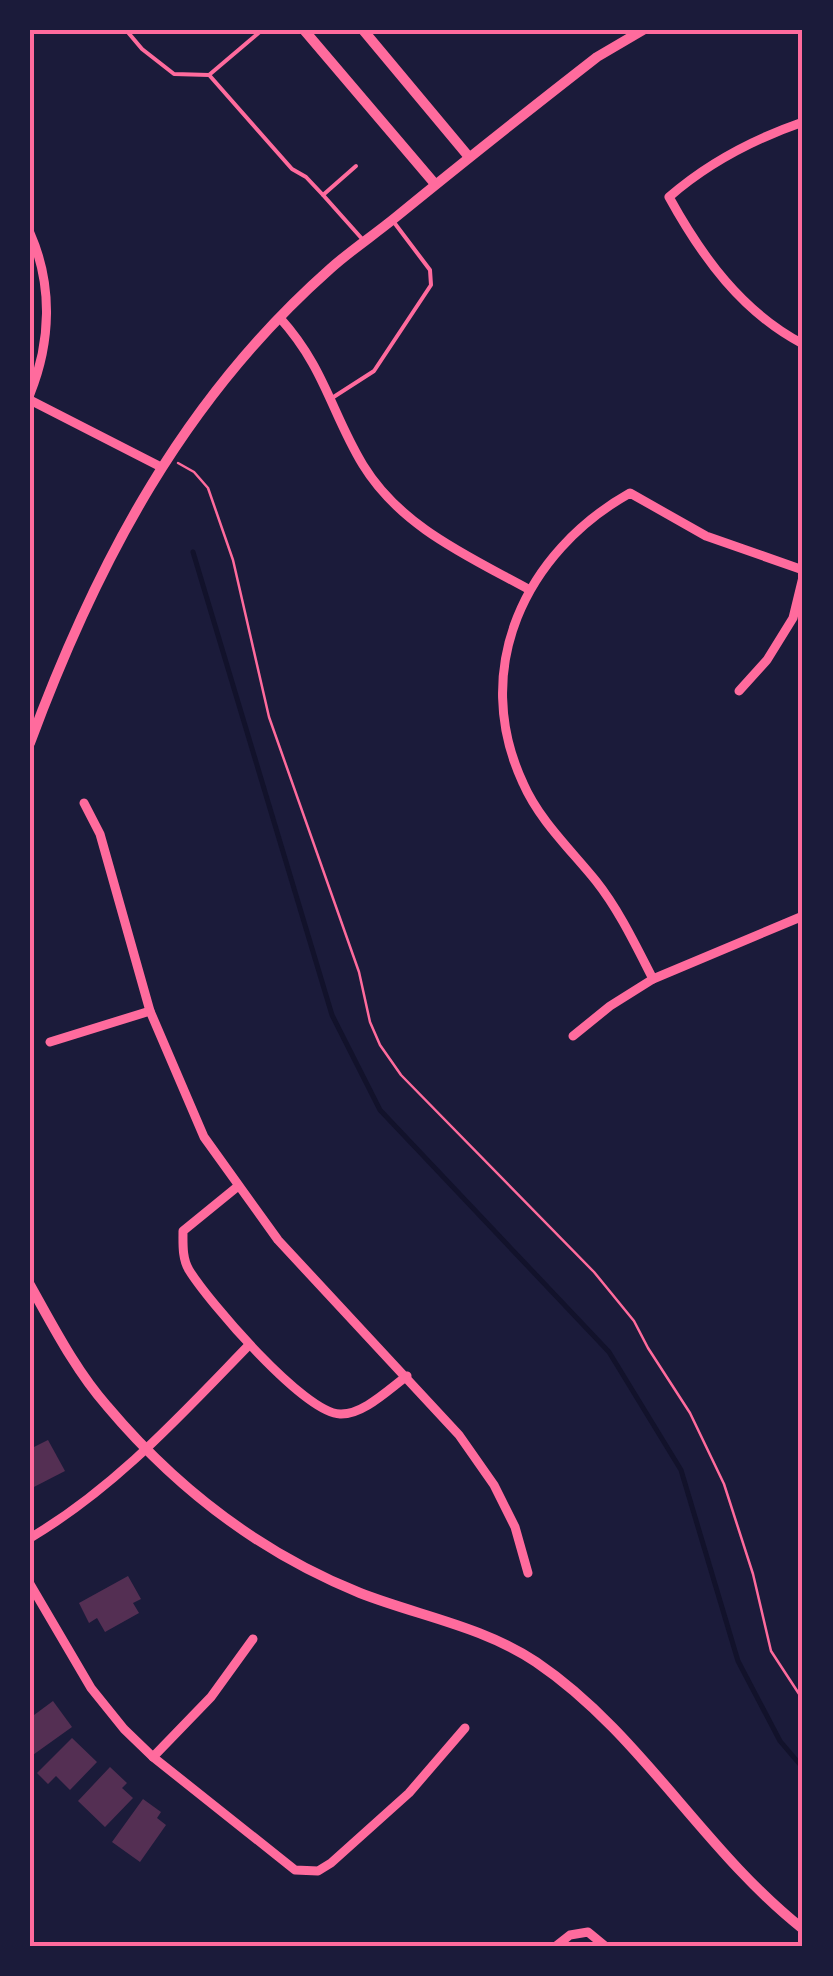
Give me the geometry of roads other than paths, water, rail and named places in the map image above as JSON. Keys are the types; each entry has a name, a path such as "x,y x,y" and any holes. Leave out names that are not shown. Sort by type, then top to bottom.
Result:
{"street":[{"path":"304,30 435,184"},
{"path":"363,30 469,157"},
{"path":"30,743 79,617 116,542 165,462 236,368 280,318 364,240 597,57 643,30"},
{"path":"803,122 769,134 698,172 669,197 688,232 736,296 772,328 803,344"},
{"path":"30,233 41,264 47,317 45,347 30,397 165,462"},
{"path":"280,318 312,357 362,464 382,491 411,520 448,545 528,589"},
{"path":"654,980 598,884 541,814 523,785 503,716 507,640 528,589 551,557 580,527 630,492 706,536 803,574 793,618 767,660 738,692"},
{"path":"84,803 100,834 150,1011 204,1136 290,1253 459,1435 494,1485 515,1527 528,1572"},
{"path":"573,1036 610,1006 654,980 803,916"},
{"path":"50,1042 150,1011"},
{"path":"238,1187 184,1232 183,1249 187,1267 249,1345 282,1377 338,1415 357,1410 407,1376"},
{"path":"30,1284 105,1405 191,1494 295,1565 364,1594 466,1627 534,1661 590,1704 728,1861 768,1902 803,1930"},
{"path":"30,1538 148,1449 249,1345"},
{"path":"30,1584 91,1688 153,1757 287,1865 306,1872 331,1864 381,1820 466,1728"},
{"path":"153,1757 210,1696 252,1639"},
{"path":"556,1946 570,1934 588,1932 605,1946"}],"lane":[{"path":"126,30 142,49 174,74 209,75 255,32 262,30"},
{"path":"209,75 292,170 306,177 364,240"},
{"path":"323,195 356,166"},
{"path":"332,398 374,371 432,285 430,270 392,220"}],"waterway":[{"path":"193,552 332,1015 380,1110 609,1352 681,1470 738,1661 780,1741 803,1768"}]}
